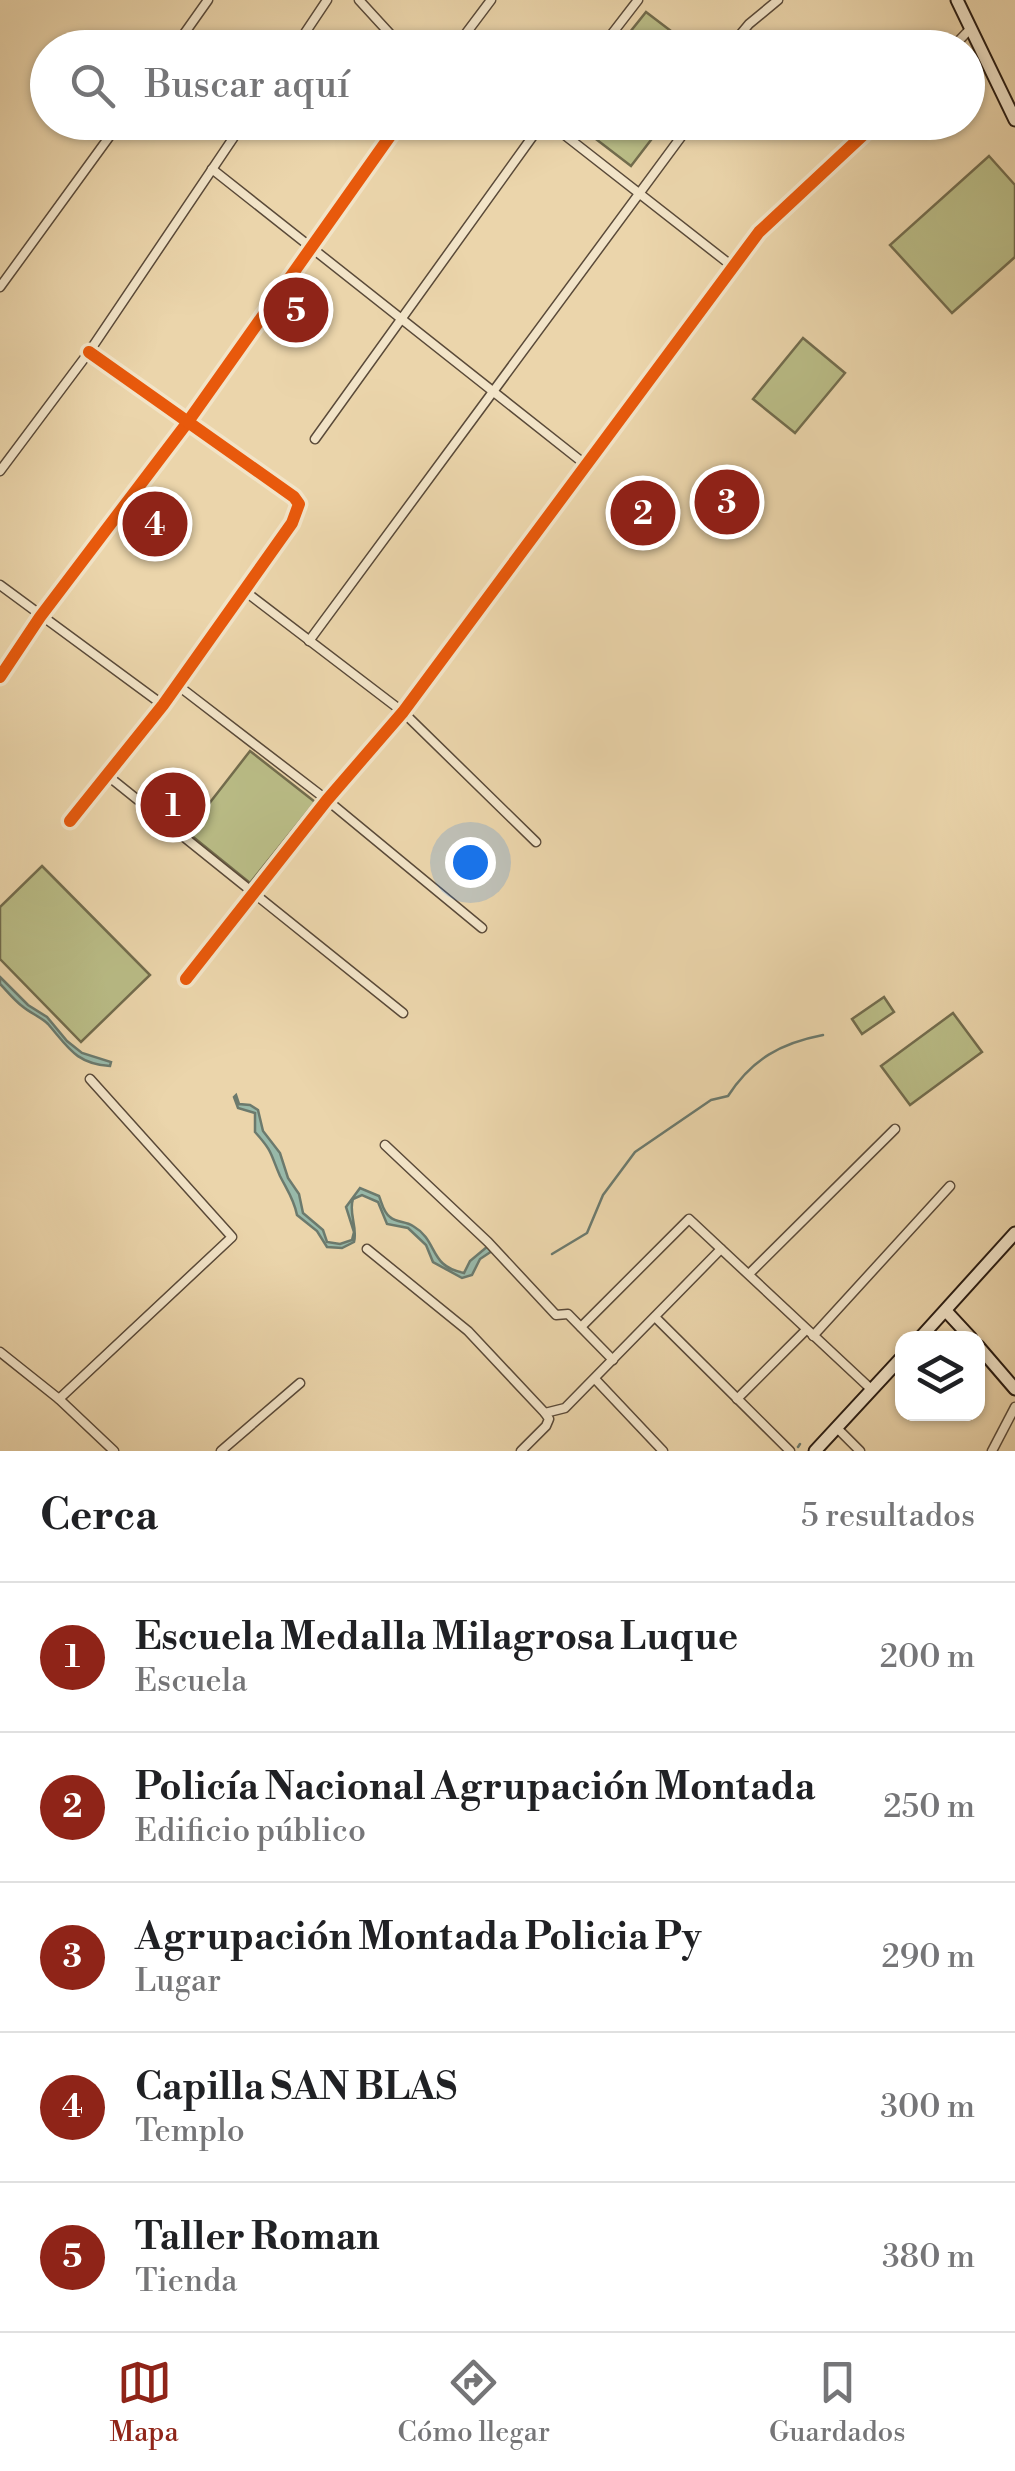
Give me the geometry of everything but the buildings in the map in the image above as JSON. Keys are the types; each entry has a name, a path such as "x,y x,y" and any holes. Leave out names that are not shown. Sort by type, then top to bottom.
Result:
{"street":[{"path":"187,30 208,0"},
{"path":"307,30 327,0"},
{"path":"359,0 387,30"},
{"path":"468,30 491,0"},
{"path":"615,30 638,0"},
{"path":"744,30 778,0"},
{"path":"956,0 971,28"},
{"path":"985,57 1015,120"},
{"path":"0,287 107,140"},
{"path":"0,471 88,352 232,140"},
{"path":"0,677 40,617 188,423 387,140"},
{"path":"316,439 533,140"},
{"path":"569,140 732,266"},
{"path":"309,642 680,140"},
{"path":"186,979 402,712 758,232 857,140"},
{"path":"212,170 586,464"},
{"path":"70,821 163,704 292,523 299,504 294,496 88,352"},
{"path":"0,586 163,704"},
{"path":"242,589 402,712 536,842"},
{"path":"176,684 328,800 482,928"},
{"path":"108,776 402,1013"},
{"path":"59,1399 232,1237 90,1079"},
{"path":"749,1274 896,1130"},
{"path":"384,1145 488,1242 552,1312 568,1314 613,1360"},
{"path":"737,1399 810,1333 950,1186"},
{"path":"581,1327 689,1219 872,1390"},
{"path":"927,1331 1015,1233"},
{"path":"368,1249 468,1332 547,1413 546,1426 521,1451"},
{"path":"547,1413 559,1410 596,1379 722,1249"},
{"path":"946,1311 964,1331"},
{"path":"655,1317 790,1451"},
{"path":"0,1352 59,1399 114,1451"},
{"path":"985,1354 1015,1388"},
{"path":"815,1451 895,1365"},
{"path":"596,1379 663,1451"},
{"path":"221,1451 300,1383"},
{"path":"992,1451 1015,1407"},
{"path":"837,1428 860,1451"},
{"path":"532,1442 541,1451"}],"green space":[{"path":"646,12 670,30 632,30"},
{"path":"597,140 651,140 631,166"},
{"path":"989,156 1015,185 1015,257 952,313 890,245"},
{"path":"803,338 845,373 795,433 753,399"},
{"path":"250,751 315,802 250,883 187,832"},
{"path":"42,866 150,975 81,1042 0,959 0,907"},
{"path":"884,997 894,1012 862,1034 852,1019"},
{"path":"953,1013 982,1052 910,1105 881,1066"}],"shaded area":[{"path":"0,977 28,1005 47,1017 67,1041 82,1053 111,1062 110,1066 89,1062 74,1053 48,1024 13,998 0,984"},
{"path":"236,1095 239,1104 258,1110 263,1131 280,1153 288,1178 299,1194 303,1213 323,1230 327,1242 340,1244 352,1240 354,1232 346,1207 360,1188 379,1196 390,1217 421,1232 444,1265 453,1270 464,1273 470,1261 488,1246 492,1251 480,1259 472,1275 462,1278 433,1262 426,1245 408,1228 387,1224 378,1202 362,1195 353,1199 352,1204 355,1231 354,1242 342,1248 327,1247 317,1231 297,1215 270,1153 255,1132 255,1113 238,1108"}],"waterway":[{"path":"552,1254 587,1233 603,1195 635,1152 711,1100 728,1096 747,1072 769,1055 823,1035"}],"cycle path":[{"path":"0,677 40,617 187,423 387,140"},
{"path":"186,979 327,800 403,712 759,232 858,140"},
{"path":"70,821 163,705 292,523 299,504 89,352"}],"place":[{"name":"Taller Roman","path":"296,310"},
{"name":"Agrupación Montada Policia Py","path":"727,502"},
{"name":"Policía Nacional Agrupación Montada","path":"643,513"},
{"name":"Capilla SAN BLAS","path":"155,524"},
{"name":"Escuela Medalla Milagrosa Luque","path":"173,805"}]}
